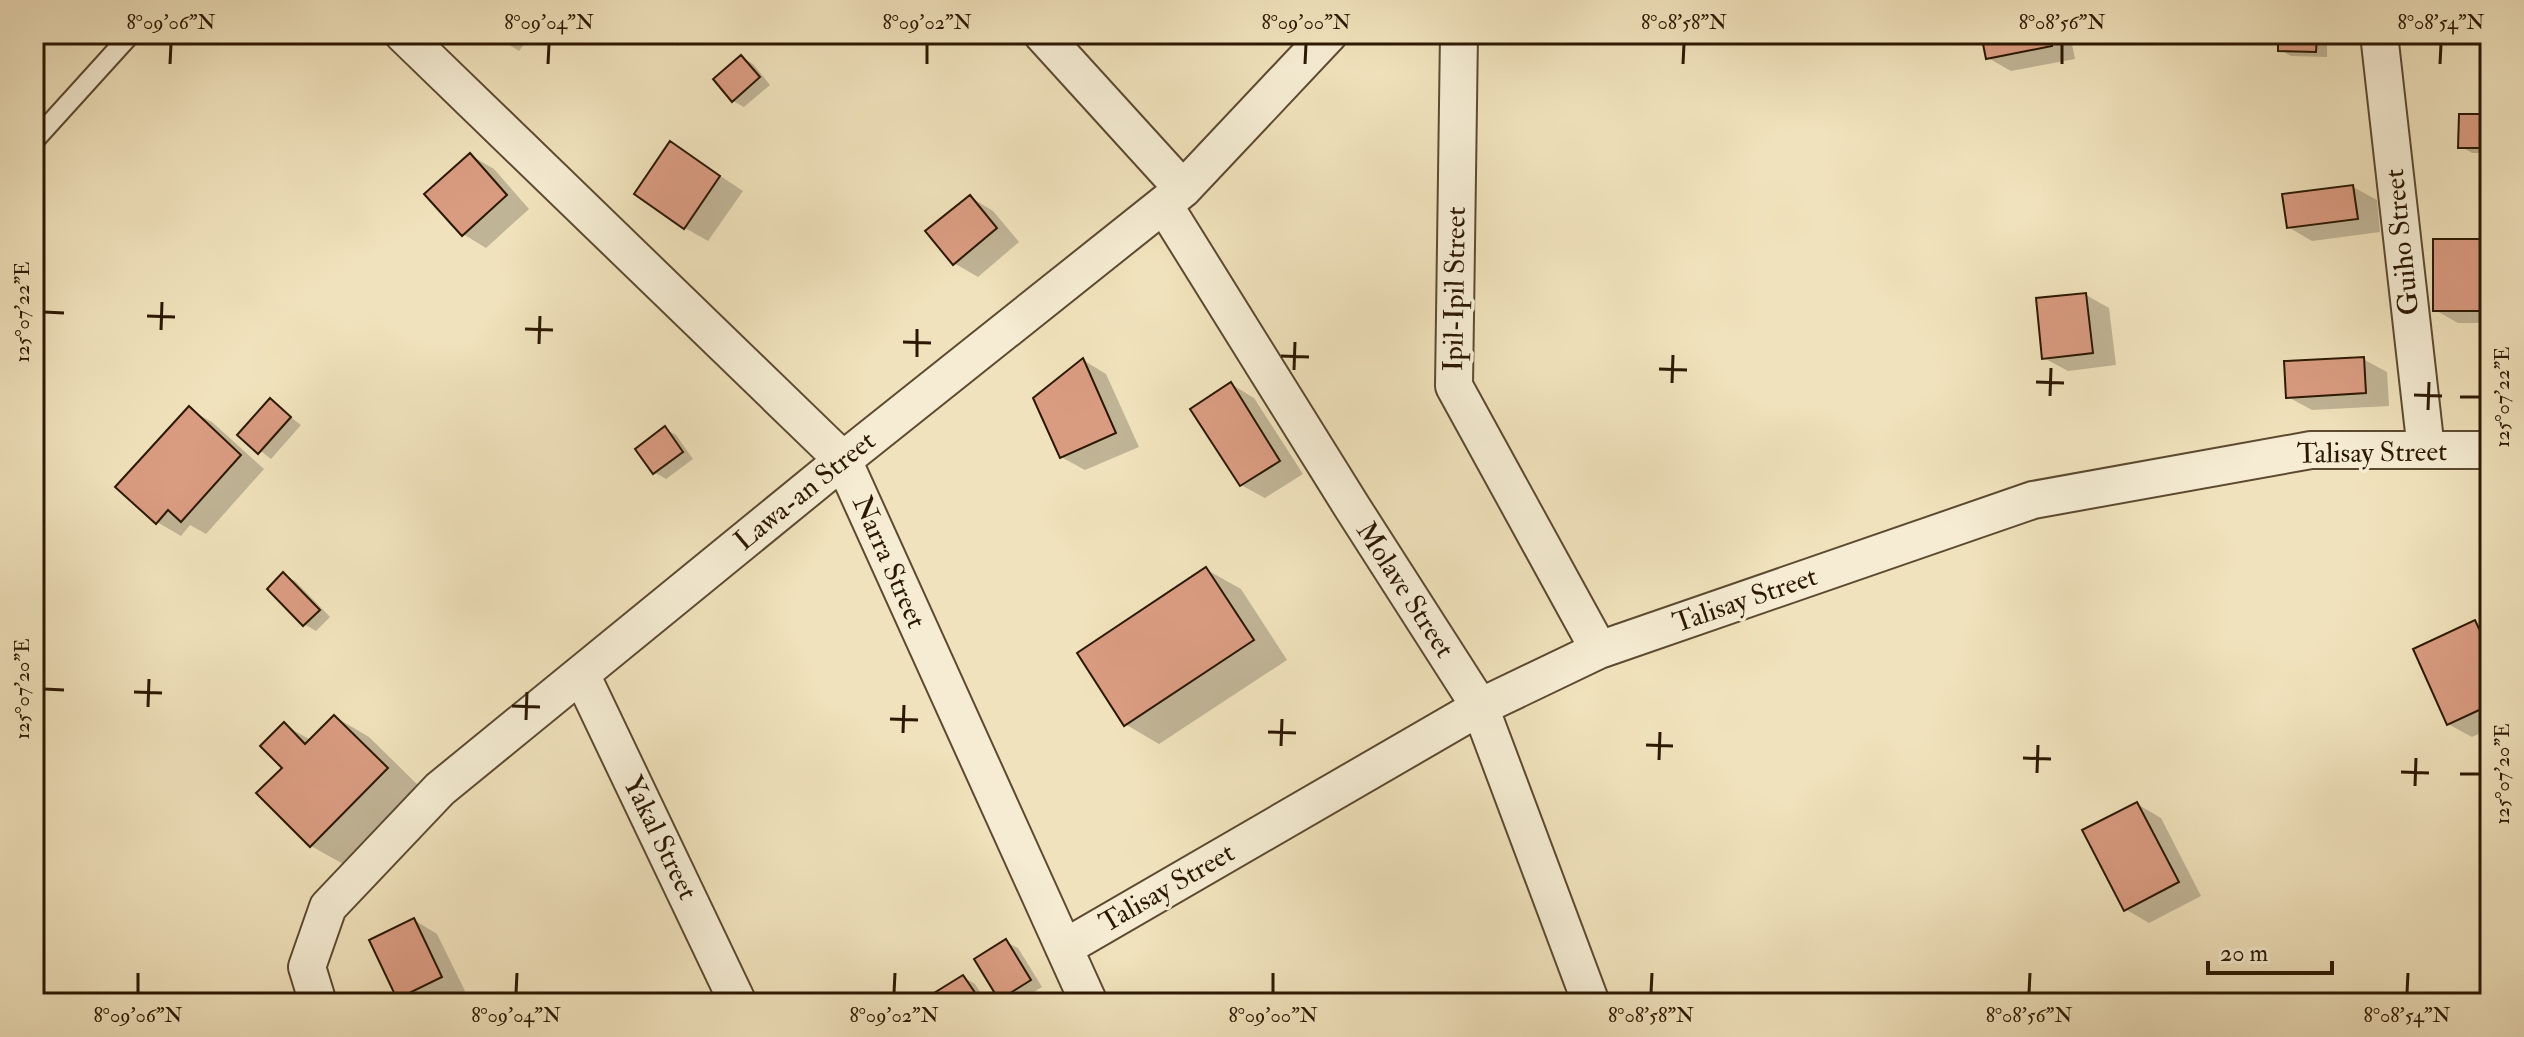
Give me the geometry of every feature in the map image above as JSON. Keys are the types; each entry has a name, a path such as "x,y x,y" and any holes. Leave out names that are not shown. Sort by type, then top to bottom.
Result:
{"street":[{"name":"Narra Street","path":"403,34 843,460 1089,1003"},
{"name":"Molave Street","path":"1042,34 1173,197 1352,507 1480,707 1591,1003"},
{"name":"Lawa-an Street","path":"318,1003 307,967 328,907 440,789 843,460 1173,197 1329,34"},
{"name":"Ipil-Ipil Street","path":"1459,34 1454,386 1599,650"},
{"name":"Guiho Street","path":"2379,34 2426,450"},
{"name":"Talisay Street","path":"1064,948 1480,707 1599,650 2033,500 2311,450 2490,450"},
{"name":"Yakal Street","path":"581,674 738,1003"}],"lane":[{"path":"34,141 131,34"}],"building":[{"path":"1981,34 2050,34 2052,46 1986,59"},
{"path":"2278,34 2317,34 2316,52 2278,51"},
{"path":"741,55 760,77 732,102 713,79"},
{"path":"2459,114 2490,114 2490,148 2458,148"},
{"path":"670,141 720,176 684,229 634,194"},
{"path":"470,153 507,195 462,236 424,194"},
{"path":"2353,185 2358,219 2287,228 2282,194"},
{"path":"970,195 997,228 953,265 925,231"},
{"path":"2433,239 2490,239 2490,311 2433,311"},
{"path":"2086,293 2093,353 2042,359 2036,298"},
{"path":"2364,357 2366,393 2286,398 2284,361"},
{"path":"1083,358 1116,433 1060,458 1033,398"},
{"path":"1231,382 1280,461 1240,486 1190,409"},
{"path":"270,398 291,417 258,454 237,435"},
{"path":"189,406 241,455 181,522 168,510 156,524 115,487"},
{"path":"665,426 683,452 653,474 635,449"},
{"path":"1206,567 1254,640 1124,726 1077,653"},
{"path":"283,572 320,610 303,626 267,589"},
{"path":"2475,620 2490,653 2490,705 2447,725 2413,649"},
{"path":"334,715 388,768 310,847 256,793 282,768 260,746 284,722 305,744"},
{"path":"2137,802 2179,882 2124,911 2082,830"},
{"path":"414,918 442,977 397,999 369,940"},
{"path":"1006,939 1031,980 999,1000 974,959"},
{"path":"963,975 980,1000 975,1003 930,1003 926,998"}]}
